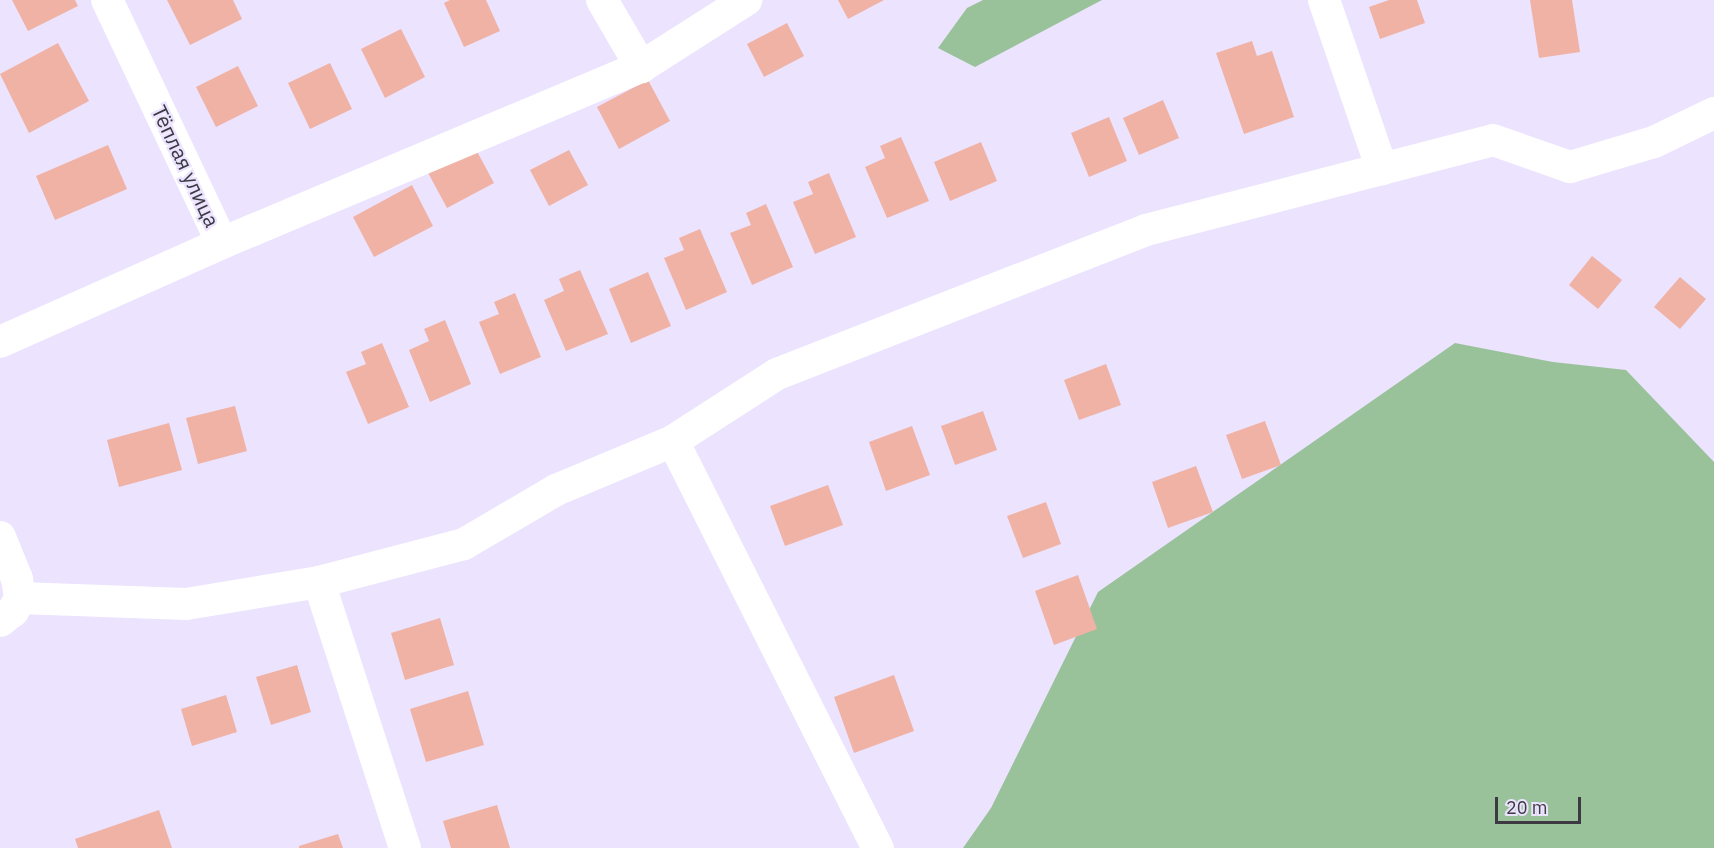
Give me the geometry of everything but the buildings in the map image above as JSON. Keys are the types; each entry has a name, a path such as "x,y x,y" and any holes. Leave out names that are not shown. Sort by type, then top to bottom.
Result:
{"street":[{"name":"Тёплая улица","path":"0,342 222,243 107,0"},
{"path":"602,0 641,67"},
{"path":"222,243 641,67 746,0"},
{"path":"1324,0 1382,169"},
{"path":"20,598 186,604 319,582 464,544 556,490 673,441 777,374 1146,230 1493,140 1570,167 1654,142 1714,113"},
{"path":"673,441 878,848"},
{"path":"0,537 17,579 20,598 13,611 0,621"},
{"path":"319,582 405,848"}],"green space":[{"path":"983,0 1102,0 975,67 938,48 967,8"},
{"path":"1455,343 1553,362 1626,370 1714,462 1714,848 963,848 991,808 1098,592"}]}
